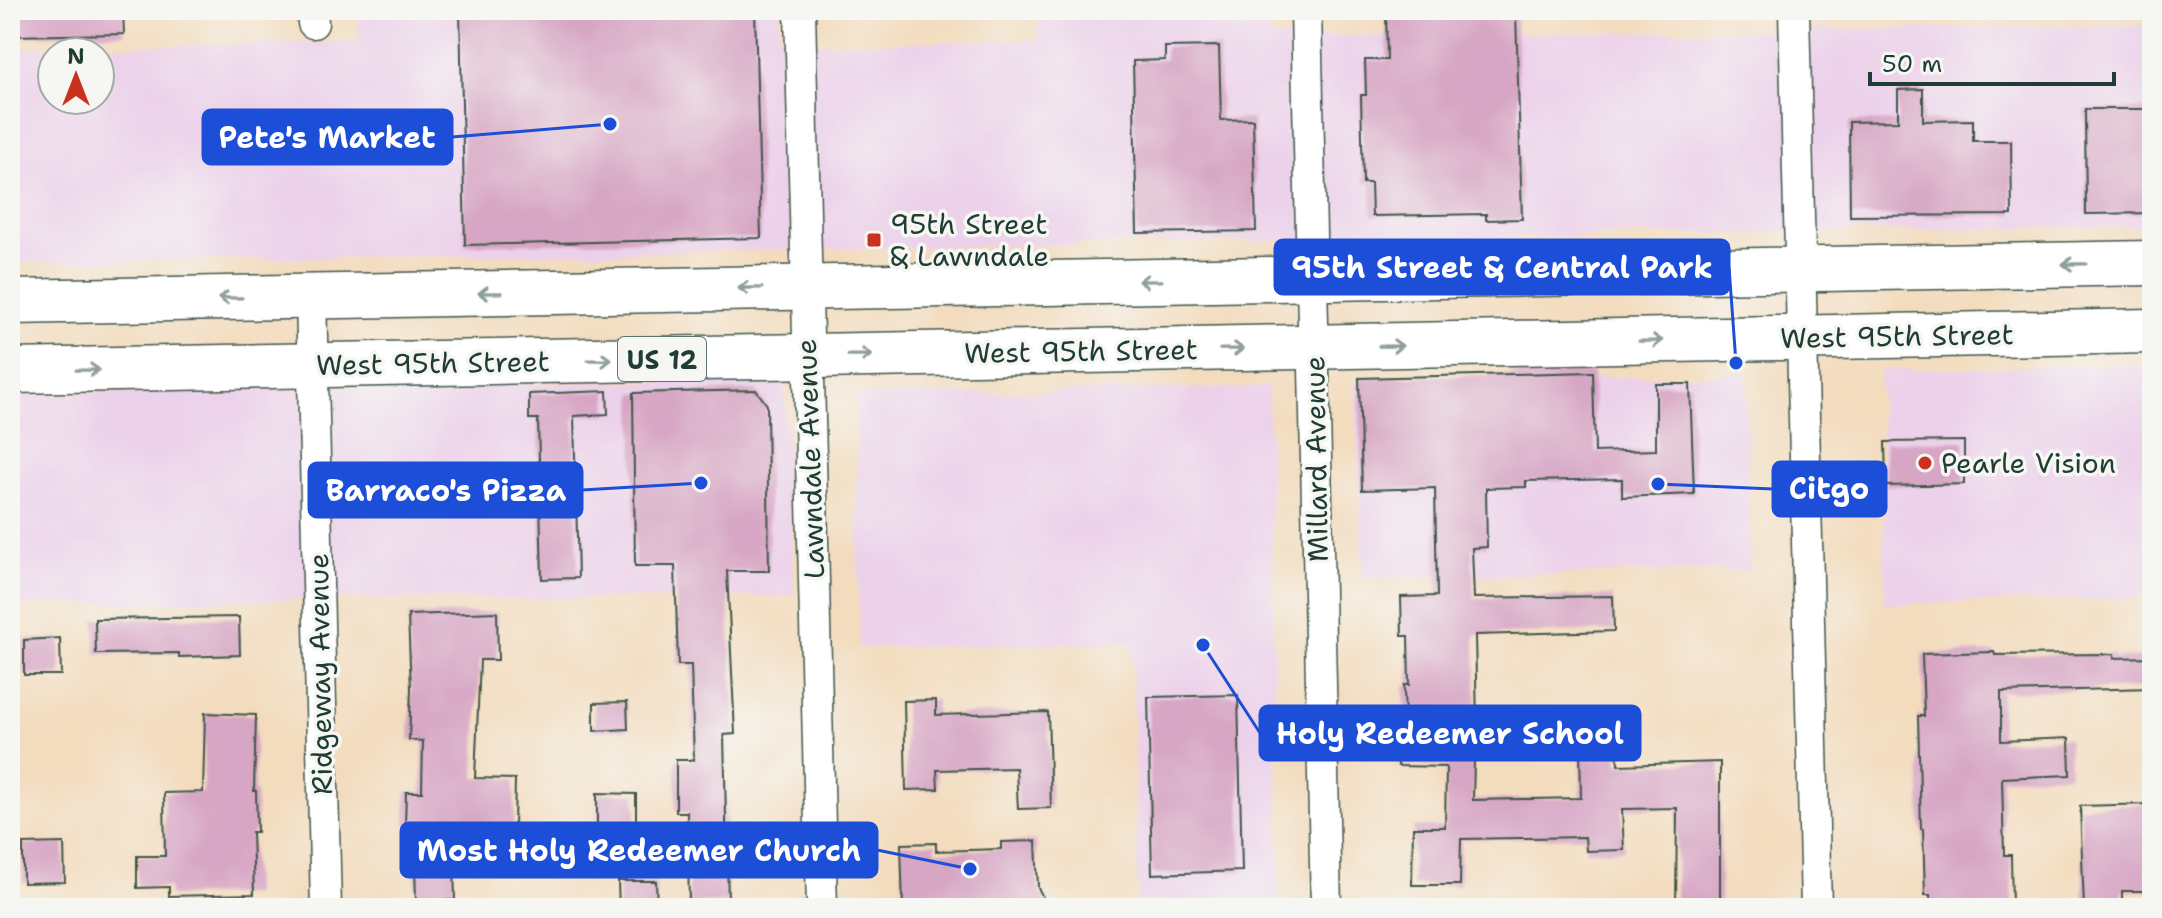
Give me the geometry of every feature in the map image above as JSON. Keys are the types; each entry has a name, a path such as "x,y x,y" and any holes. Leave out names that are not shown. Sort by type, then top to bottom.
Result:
{"main road":[{"path":"10,302 2152,263"},
{"name":"West 95th Street","path":"10,371 2152,331"}],"street":[{"name":"Lawndale Avenue","path":"800,10 822,908"},
{"name":"Millard Avenue","path":"1306,10 1326,908"},
{"path":"1794,10 1816,908"},
{"name":"Ridgeway Avenue","path":"311,296 326,908"}],"shaded area":[{"path":"359,10 779,10 780,44 1038,40 1038,10 1271,10 1272,37 2152,25 2152,226 10,263 10,48 36,48 36,116 116,116 116,46 359,42"},
{"path":"2152,365 2152,598 1885,604 1880,370"},
{"path":"1746,374 1750,570 1363,578 1355,383"},
{"path":"784,379 794,596 318,599 10,605 10,394"},
{"path":"1268,387 1280,908 1138,908 1132,642 859,648 856,396"}],"building":[{"path":"10,10 123,10 124,34 10,36"},
{"path":"460,10 755,10 761,238 465,245"},
{"path":"1386,10 1516,13 1522,219 1486,220 1486,214 1372,216 1371,183 1363,183 1361,95 1366,95 1365,60 1387,60"},
{"path":"1219,46 1221,120 1253,119 1256,231 1137,233 1133,61 1165,60 1165,47"},
{"path":"1923,89 1923,121 1973,120 1973,141 2011,141 2012,215 1850,216 1849,122 1898,121 1898,90"},
{"path":"2085,109 2152,109 2152,213 2086,214"},
{"path":"1593,372 1595,452 1656,450 1656,384 1690,384 1694,494 1622,497 1622,479 1526,481 1526,487 1486,488 1487,547 1472,548 1474,598 1613,596 1614,631 1475,635 1477,722 1473,800 1581,798 1580,746 1617,744 1618,765 1720,762 1720,908 1676,908 1677,808 1622,809 1624,850 1586,851 1585,837 1461,839 1460,885 1412,885 1413,827 1445,827 1446,767 1398,766 1399,729 1405,729 1404,685 1409,685 1408,636 1402,636 1401,597 1437,596 1435,488 1362,490 1359,378"},
{"path":"756,390 767,405 769,571 727,571 735,734 724,735 728,902 689,903 687,812 676,812 676,760 694,760 691,665 678,665 675,566 635,566 633,393"},
{"path":"607,391 608,414 574,416 578,578 542,579 538,419 529,419 529,394"},
{"name":"Pearle Vision","path":"1964,441 1964,484 1886,486 1885,442"},
{"path":"497,612 498,660 480,660 475,778 515,779 514,827 453,826 455,900 416,901 414,826 405,825 406,792 422,792 423,741 409,740 411,689 408,615"},
{"path":"239,617 240,655 179,657 179,653 96,654 95,619"},
{"path":"60,638 61,675 24,675 24,640"},
{"path":"1994,652 1995,655 2114,654 2114,658 2152,657 2152,688 2001,692 2001,741 2069,738 2070,775 2002,778 2004,855 2011,855 2012,908 1931,908 1930,895 1925,895 1921,829 1918,716 1924,716 1922,654"},
{"path":"1238,695 1242,871 1152,874 1148,697"},
{"path":"936,700 936,715 1048,712 1051,808 1018,809 1016,768 937,770 938,789 906,790 904,701"},
{"path":"627,702 628,729 594,731 594,703"},
{"path":"205,713 256,715 254,791 257,832 252,832 254,894 169,896 169,887 137,888 137,856 165,856 164,793 203,792"},
{"path":"597,793 636,794 636,829 597,828"},
{"path":"2152,804 2152,891 2122,891 2122,908 2084,908 2080,806"},
{"path":"1036,841 1038,888 1049,908 903,908 901,844 936,843 936,851 1001,849 1001,842"},
{"path":"64,843 65,882 23,883 23,844"},
{"path":"618,881 656,881 657,908 619,908"}],"place":[{"name":"Pete's Market","path":"610,124"},
{"name":"95th Street & Lawndale","path":"874,240"},
{"name":"95th Street & Central Park","path":"1736,363"},
{"name":"Pearle Vision","path":"1925,463"},
{"name":"Barraco's Pizza","path":"701,483"},
{"name":"Citgo","path":"1658,484"},
{"name":"Holy Redeemer School","path":"1203,645"},
{"name":"Most Holy Redeemer Church","path":"970,869"}]}
